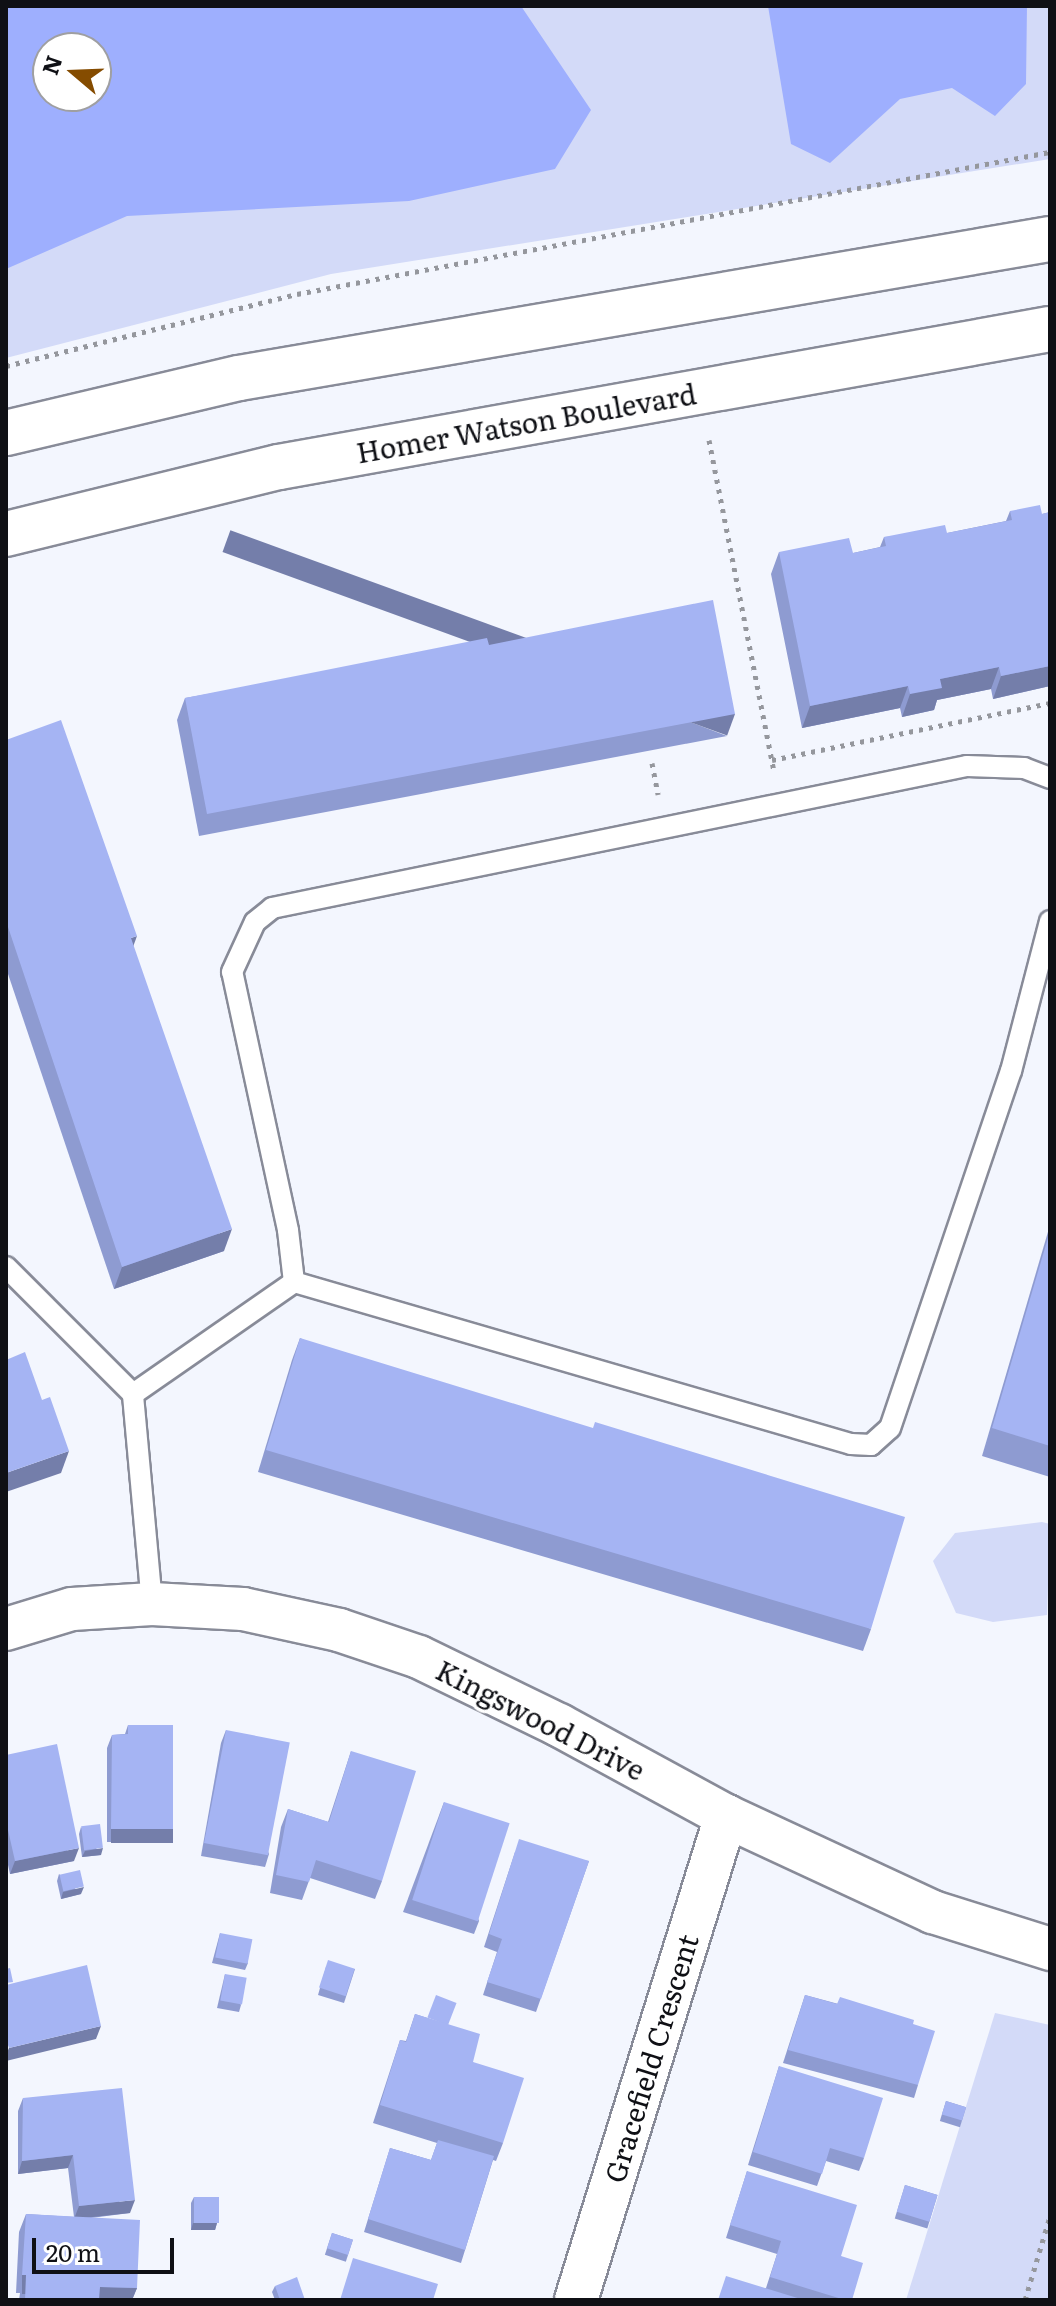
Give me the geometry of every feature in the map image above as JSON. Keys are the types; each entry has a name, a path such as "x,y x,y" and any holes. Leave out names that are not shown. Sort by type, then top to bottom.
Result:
{"main road":[{"path":"6,433 239,378 1050,239"},
{"name":"Homer Watson Boulevard","path":"6,534 279,467 1050,329"}],"street":[{"name":"Kingswood Drive","path":"6,1629 72,1609 152,1604 243,1609 339,1630 419,1657 559,1725 726,1816 933,1912 1050,1949"},
{"name":"Gracefield Crescent","path":"576,2300 726,1816"}],"lane":[{"path":"294,1282 288,1230 232,972 255,922 272,908 967,766 1024,768 1050,778"},
{"path":"294,1282 851,1444 871,1445 890,1428 1011,1071 1050,921"},
{"path":"6,1267 133,1394 152,1604"},
{"path":"133,1394 294,1282"}],"path":[{"path":"6,366 297,294 1050,152"},
{"path":"709,440 781,804"},
{"path":"772,760 1050,703"},
{"path":"1025,2300 1050,2216"}],"shaded area":[{"path":"6,6 1050,6 1050,159 331,274 6,358"},
{"path":"6,6 521,6 591,110 555,169 409,201 127,216 6,269"},
{"path":"768,6 1027,6 1026,84 995,116 952,88 900,99 830,163 791,144"},
{"path":"1042,1522 1050,1524 1047,1615 993,1622 956,1613 933,1561 955,1533"},
{"path":"995,2013 1050,2025 1050,2300 906,2300"}],"building":[{"path":"1040,505 1042,514 1050,512 1050,666 1001,676 999,667 940,679 942,688 910,694 908,686 810,706 779,552 849,538 853,553 886,546 884,537 945,525 947,533 1012,520 1010,511"},
{"path":"713,600 735,714 207,814 185,698 487,638 489,645"},
{"path":"61,720 137,936 131,938 232,1229 122,1267 6,921 6,740"},
{"path":"1050,1231 1050,1446 992,1428"},
{"path":"300,1338 593,1428 595,1422 905,1517 871,1629 266,1450"},
{"path":"25,1352 42,1400 50,1397 69,1451 6,1473 6,1360"},
{"path":"128,1725 173,1725 173,1829 111,1829 112,1735 128,1734"},
{"path":"226,1730 290,1742 268,1855 204,1843"},
{"path":"57,1744 79,1848 15,1861 6,1821 6,1755"},
{"path":"351,1751 416,1771 382,1881 316,1860 309,1882 276,1875 288,1809 329,1822"},
{"path":"444,1802 510,1823 478,1921 412,1900"},
{"path":"100,1824 103,1848 84,1850 81,1826"},
{"path":"519,1839 589,1861 541,1999 487,1982 502,1939 489,1934"},
{"path":"80,1870 84,1887 63,1891 60,1875"},
{"path":"220,1933 252,1939 248,1964 215,1958"},
{"path":"328,1960 355,1969 346,1996 319,1988"},
{"path":"87,1965 101,2026 9,2048 6,2039 6,1985"},
{"path":"10,1968 13,1982 6,1983 6,1969"},
{"path":"225,1974 247,1978 242,2004 220,2001"},
{"path":"436,1995 457,2003 448,2025 427,2017"},
{"path":"805,1995 837,2004 840,1997 914,2020 913,2024 935,2031 918,2085 788,2050"},
{"path":"415,2014 480,2034 473,2062 524,2078 503,2143 380,2105 400,2040 406,2042"},
{"path":"779,2066 883,2098 864,2158 830,2148 822,2174 753,2152"},
{"path":"122,2088 135,2200 79,2206 73,2155 22,2161 23,2098"},
{"path":"946,2101 966,2107 962,2121 942,2114"},
{"path":"438,2140 494,2156 465,2250 368,2219 390,2148 431,2160"},
{"path":"747,2171 857,2205 841,2256 863,2263 852,2300 770,2277 781,2241 730,2225"},
{"path":"905,2185 938,2195 929,2222 897,2212"},
{"path":"194,2197 219,2197 219,2223 194,2223"},
{"path":"26,2214 140,2220 137,2288 100,2287 99,2300 25,2300 26,2275 22,2275"},
{"path":"332,2233 353,2240 348,2255 327,2248"},
{"path":"353,2258 438,2284 433,2300 340,2300"},
{"path":"726,2276 804,2300 718,2300"},
{"path":"297,2277 305,2300 280,2300 275,2286"}]}
